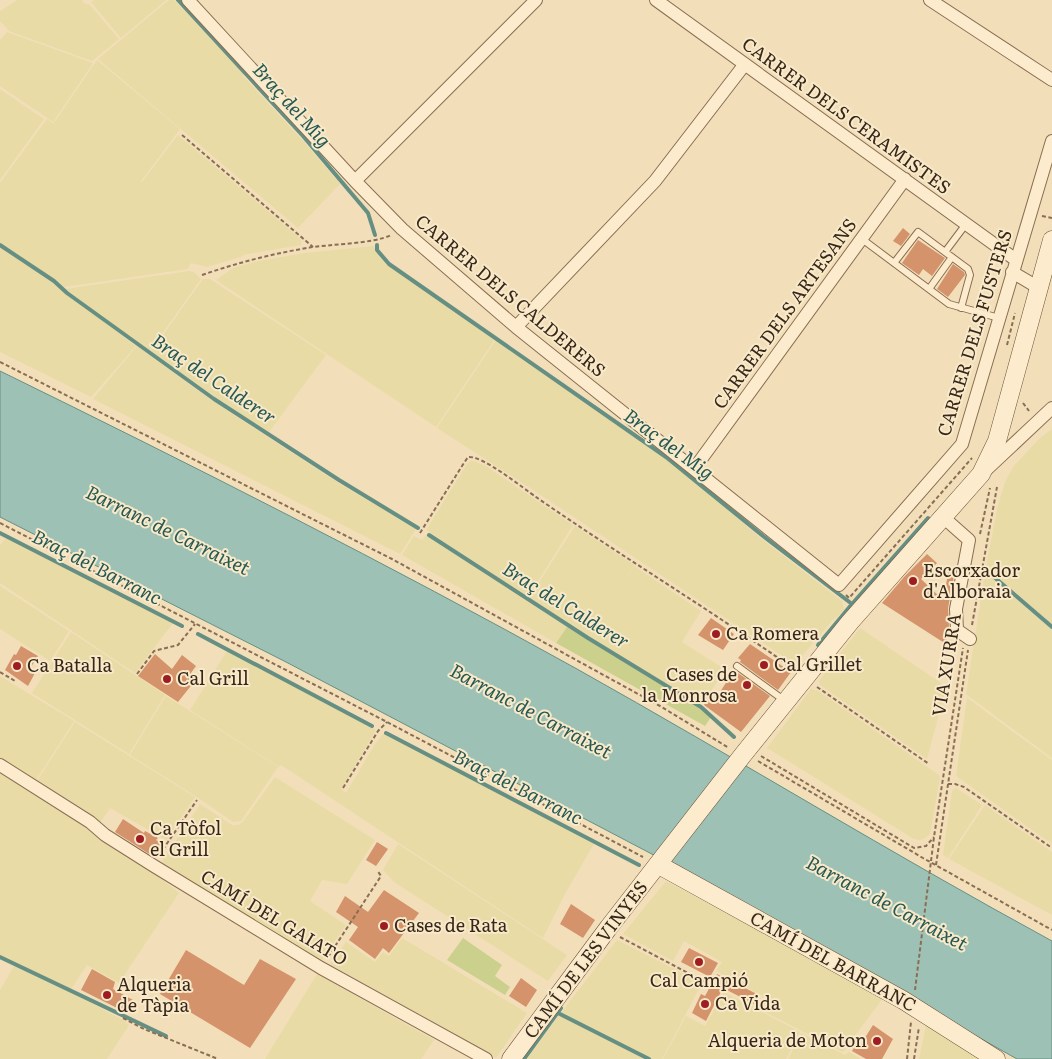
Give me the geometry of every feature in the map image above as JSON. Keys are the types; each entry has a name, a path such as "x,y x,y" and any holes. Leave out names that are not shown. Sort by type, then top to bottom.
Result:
{"main road":[{"name":"CAMÍ DE LES VINYES","path":"511,1059 609,927 662,865 786,702 850,622 942,518 987,478 1052,240"},
{"name":"CAMÍ DEL BARRANC","path":"662,865 903,1000 996,1059"}],"street":[{"name":"CARRER DELS CALDERERS","path":"188,0 355,181 402,229 516,327 840,588"},
{"path":"355,181 536,0"},
{"name":"CARRER DELS CERAMISTES","path":"656,0 1016,260"},
{"path":"930,0 1052,80"},
{"path":"516,327 655,181 746,64"},
{"name":"CARRER DELS FUSTERS","path":"840,588 962,444 1052,141"},
{"name":"CARRER DELS ARTESANS","path":"694,470 905,179"},
{"path":"1012,272 1039,288"},
{"path":"987,478 1035,424 1052,408"},
{"path":"942,518 969,540 956,609 957,630 967,637"},
{"name":"CAMÍ DEL GAIATO","path":"0,765 90,822 105,835 152,865 321,968 486,1059"}],"lane":[{"path":"945,252 966,224"},
{"path":"894,263 918,232 968,269 970,275 961,308"},
{"path":"862,239 949,304 999,318"},
{"path":"929,289 952,257"},
{"path":"737,666 786,702"}],"path":[{"path":"182,134 313,247"},
{"path":"1040,216 1052,218"},
{"path":"202,275 244,261 313,247 387,237 402,229"},
{"path":"1007,345 1016,307"},
{"path":"0,362 392,559 660,706 745,758 763,765 1052,930"},
{"path":"1020,399 1031,414 1035,424"},
{"path":"420,533 468,457 474,456 806,677 830,696 929,764"},
{"path":"840,588 849,598 973,456"},
{"path":"980,533 990,488 987,478"},
{"path":"936,865 967,637 997,487"},
{"path":"0,523 662,865"},
{"path":"137,674 154,651 178,645 195,624"},
{"name":"VIA XURRA","path":"915,991 934,838 967,637"},
{"path":"0,672 14,682"},
{"path":"343,788 378,731 387,722"},
{"path":"745,758 757,754 914,848 926,846 934,838"},
{"path":"948,784 964,787 1052,848"},
{"path":"152,865 197,800"},
{"path":"321,968 380,876 377,870"},
{"path":"609,927 622,938 705,982"},
{"path":"914,1059 921,1011"},
{"path":"123,1018 144,1029 218,1059"},
{"path":"907,1059 910,1029"}],"shaded area":[{"path":"17,0 82,0 85,4 89,4 119,39 92,61 9,31 0,21 0,11"},
{"path":"94,0 166,0 121,38 91,2"},
{"path":"169,0 174,0 244,74 243,76 340,184 298,228 98,59"},
{"path":"7,32 93,63 53,122 0,86 0,40"},
{"path":"97,60 180,129 142,182 178,135 297,236 301,240 301,245 243,255 207,267 191,263 188,269 64,287 0,243 0,183 47,119 53,123 56,120"},
{"path":"0,89 44,119 0,180"},
{"path":"374,246 375,251 388,265 495,339 436,427 216,280 233,268 254,262 304,253"},
{"path":"0,247 34,269 136,346 91,397 0,352"},
{"path":"189,271 194,272 201,279 149,352 65,289"},
{"path":"203,279 210,279 326,355 269,432 219,400 151,352"},
{"path":"496,340 675,465 763,540 842,601 844,610 832,621 796,663 781,655 437,428"},
{"path":"137,346 211,400 337,482 416,529 400,554 93,399"},
{"path":"1052,429 1052,624 986,567 998,505 1005,482 1013,467 1039,439"},
{"path":"471,461 486,466 573,525 528,597 426,530 467,464"},
{"path":"575,526 634,565 610,603 634,566 701,611 682,642 726,670 700,706 529,598"},
{"path":"426,535 567,627 556,643 402,555 414,536 422,540"},
{"path":"6,538 173,623 135,673 0,583 0,545"},
{"path":"985,572 1052,630 1052,758 966,694"},
{"path":"0,586 69,631 50,661 0,629"},
{"path":"860,628 941,683 945,692 927,759 820,685 819,681 821,678"},
{"path":"71,632 165,695 129,754 32,693"},
{"path":"227,651 376,730 341,789 346,793 383,734 595,842 565,894 543,938 281,765 279,767 190,710"},
{"path":"0,676 74,721 36,780 0,758"},
{"path":"811,689 818,691 939,775 930,834 924,839 914,839 767,748"},
{"path":"166,696 278,767 241,821 233,822 130,755"},
{"path":"967,698 1052,760 1052,844 956,776"},
{"path":"75,722 195,797 166,840 110,808 100,823 85,810 37,781"},
{"path":"0,773 149,869 179,893 119,983 87,965 71,989 0,955"},
{"path":"275,777 375,840 347,884 322,880 310,901 346,925 322,960 317,960 161,863 200,804 232,825 238,825 242,823"},
{"path":"956,788 982,805 948,858 943,855 952,791"},
{"path":"985,805 1052,852 1052,915 949,859"},
{"path":"398,844 567,955 548,981 394,882 383,870"},
{"path":"666,881 883,998 843,1052 757,1008 763,996 716,971 722,962 684,941 673,961 623,934"},
{"path":"402,938 527,1013 496,1058 330,964 346,942 375,962 383,952 389,956"},
{"path":"617,940 702,983 662,1059 650,1059 561,1013"},
{"path":"14,966 70,992 125,1021 129,1025 107,1059 0,1059 0,990"},
{"path":"317,974 434,1040 421,1059 265,1059"},
{"path":"724,992 800,1032 786,1059 663,1059 686,1016 705,1026"},
{"path":"559,1015 644,1059 527,1059"},
{"path":"926,1025 977,1059 919,1059"},
{"path":"801,1033 845,1055 849,1052 861,1059 788,1059"}],"green space":[{"path":"567,627 699,708 711,717 705,726 556,643"},
{"path":"463,938 502,965 495,976 510,987 505,995 447,960"}],"water":[{"name":"Barranc de Carraixet","path":"0,371 290,516 506,630 1052,941 1052,1059 1017,1059 686,872 286,662 0,517"}],"building":[{"path":"903,228 910,234 901,246 893,241"},
{"path":"918,240 945,258 932,276 923,269 919,275 902,263"},
{"path":"953,264 964,272 965,275 948,297 937,289"},
{"path":"927,554 937,563 921,579 943,600 949,569 955,571 948,608 949,627 946,644 882,603"},
{"name":"Ca Romera","path":"711,618 734,634 723,650 698,635"},
{"name":"Cal Grillet","path":"750,644 791,672 778,690 740,662 741,660 738,658"},
{"name":"Ca Batalla","path":"21,646 38,656 29,670 35,673 28,686 5,670"},
{"name":"Cal Grill","path":"155,654 172,669 182,655 196,666 188,677 194,682 178,702 138,676"},
{"path":"734,670 770,696 741,732 704,705 709,697 715,700"},
{"name":"Ca Tòfol el Grill","path":"123,819 144,833 145,831 158,838 156,840 163,844 154,857 115,832"},
{"path":"377,842 388,849 376,866 366,860"},
{"name":"Cases de Rata","path":"384,890 419,913 389,953 383,948 375,959 349,940 358,927 336,912 345,896 368,912"},
{"path":"571,904 595,920 583,938 560,924"},
{"name":"Cal Campió","path":"689,948 718,963 710,977 681,962"},
{"path":"186,950 244,985 260,959 296,979 250,1048 160,994"},
{"name":"Alqueria de Tàpia","path":"92,969 115,982 113,989 133,1000 125,1012 81,990"},
{"path":"717,974 759,995 754,1004 723,988 706,1021 692,1013 701,994 705,996"},
{"path":"521,978 537,990 526,1007 509,996"},
{"name":"Alqueria de Moton","path":"873,1025 893,1039 882,1059 866,1059 852,1051 857,1043 861,1044"}],"waterway":[{"name":"Braç del Mig","path":"178,0 303,136 368,213 375,235"},
{"name":"Braç del Calderer","path":"0,245 54,281 67,293 214,399 339,480 418,528"},
{"name":"Braç del Mig","path":"377,245 377,250 389,264 666,457 763,536 852,604 928,518"},
{"name":"Braç del Barranc","path":"0,533 182,626"},
{"name":"Braç del Calderer","path":"429,535 588,638 701,707 734,737"},
{"path":"986,570 1052,627"},
{"name":"Braç del Calderer","path":"818,645 852,604"},
{"name":"Braç del Barranc","path":"198,634 372,726"},
{"name":"Braç del Barranc","path":"386,733 639,865"},
{"path":"0,957 166,1036"},
{"path":"524,1059 561,1008"},
{"path":"558,1013 649,1059"}],"place":[{"name":"Escorxador d'Alboraia","path":"913,581"},
{"name":"Ca Romera","path":"716,634"},
{"name":"Cal Grillet","path":"764,665"},
{"name":"Ca Batalla","path":"17,666"},
{"name":"Cal Grill","path":"167,679"},
{"name":"Cases de la Monrosa","path":"747,685"},
{"name":"Ca Tòfol el Grill","path":"140,839"},
{"name":"Cases de Rata","path":"384,926"},
{"name":"Cal Campió","path":"699,962"},
{"name":"Alqueria de Tàpia","path":"107,995"},
{"name":"Ca Vida","path":"705,1004"},
{"name":"Alqueria de Moton","path":"877,1041"}]}
